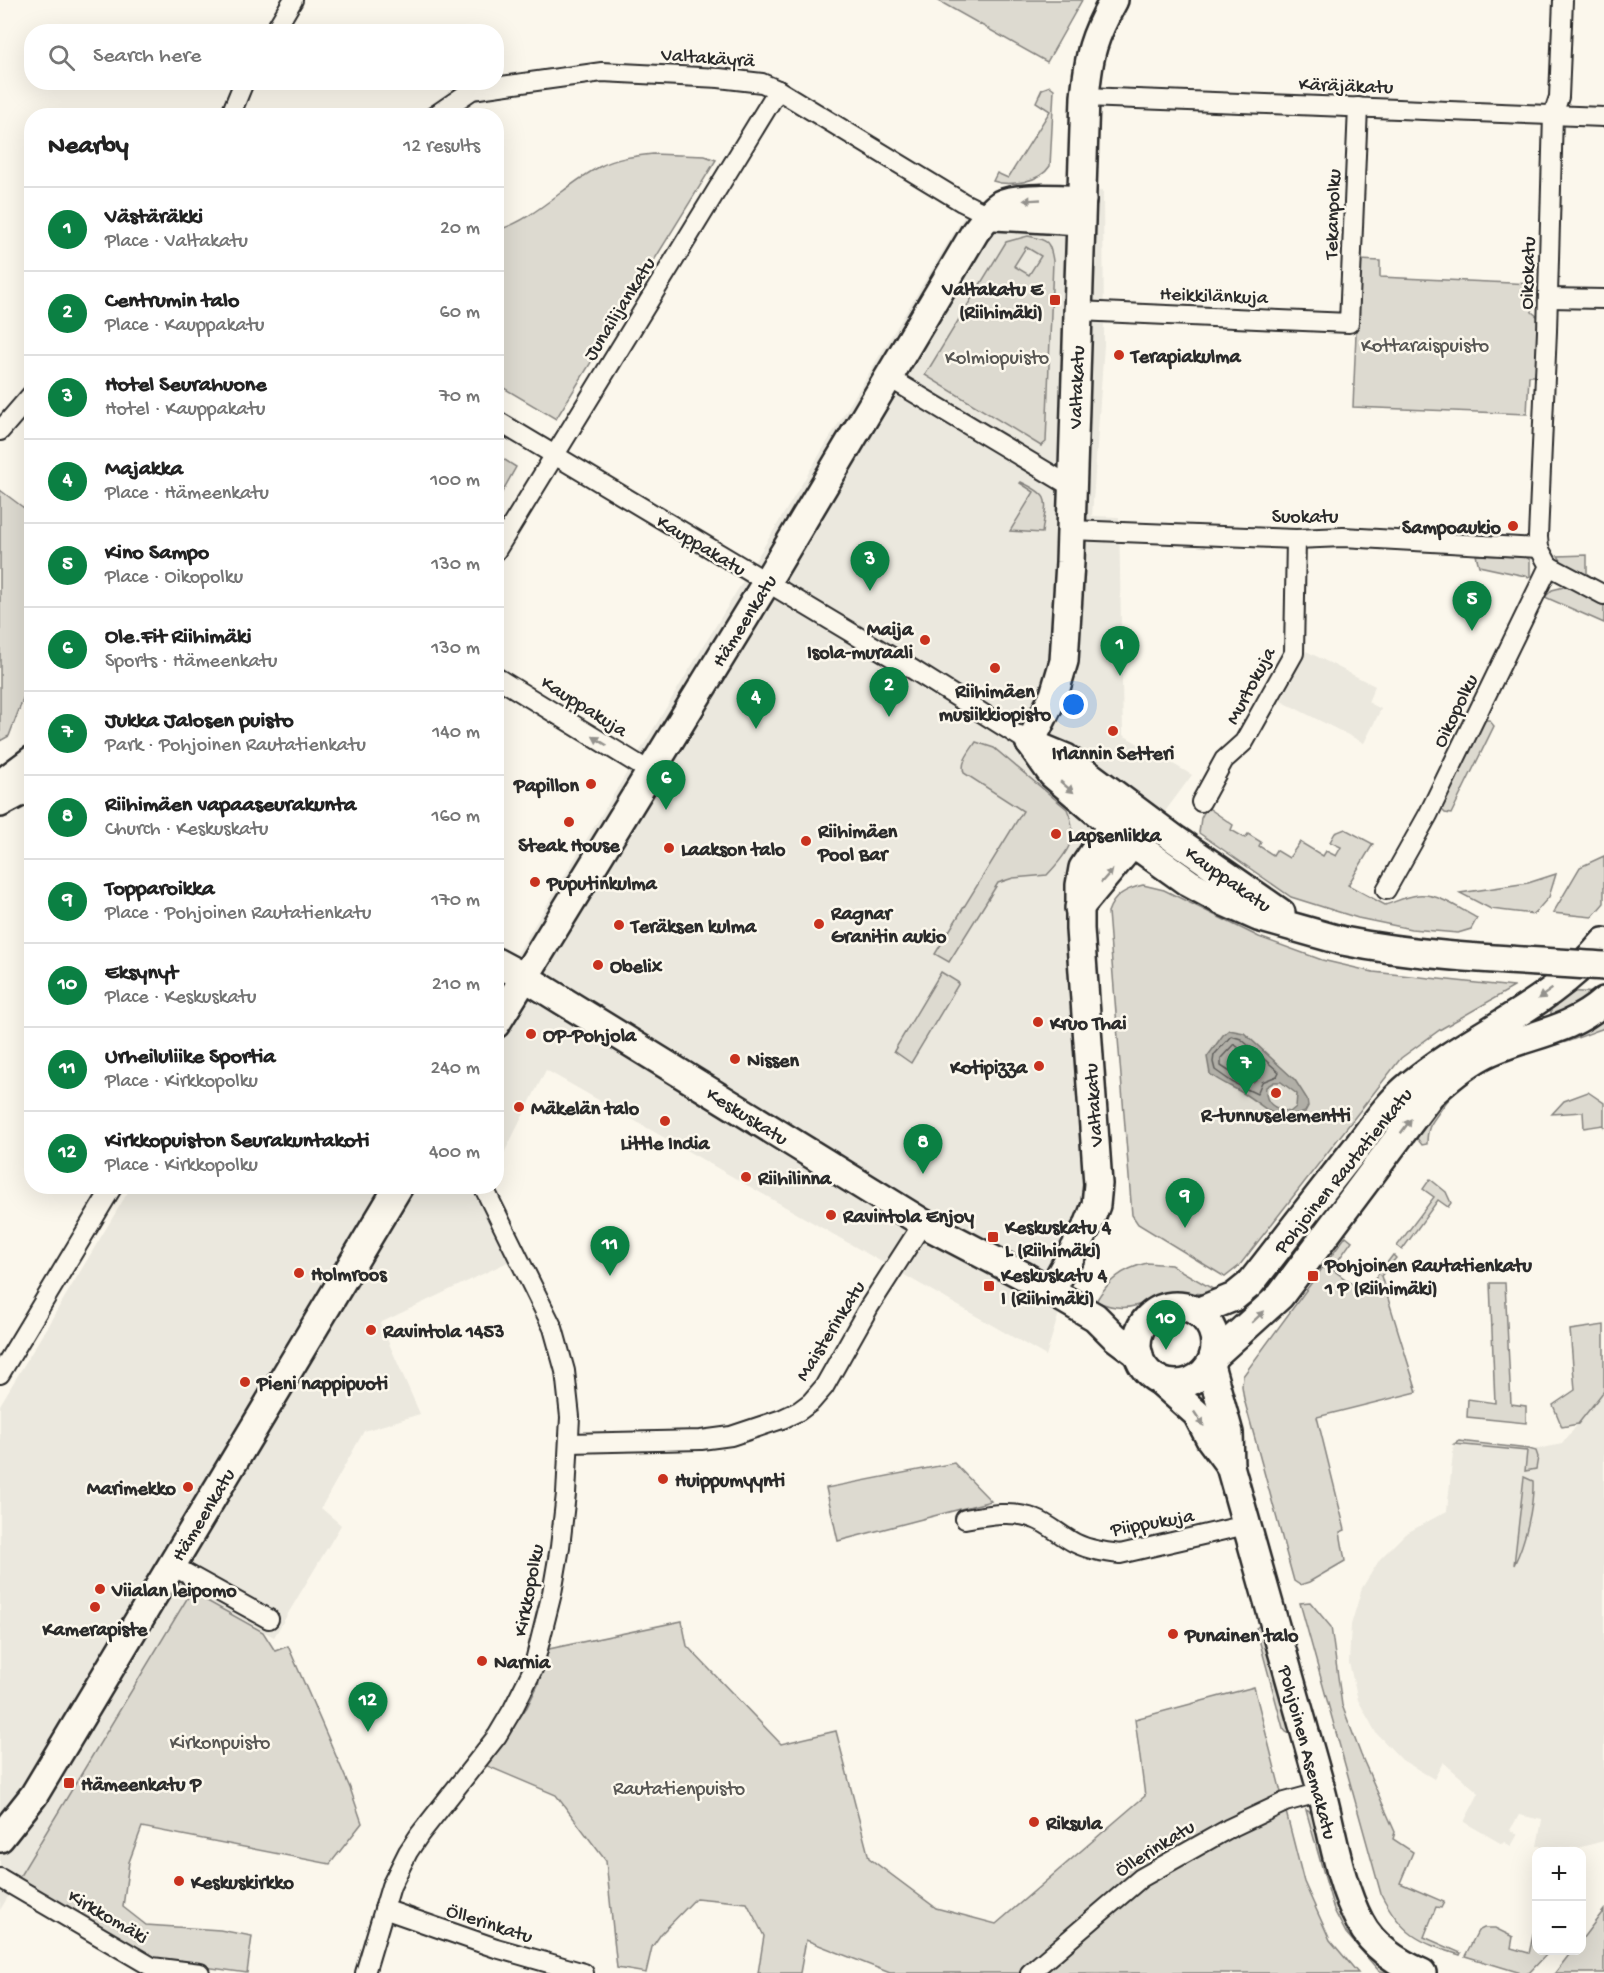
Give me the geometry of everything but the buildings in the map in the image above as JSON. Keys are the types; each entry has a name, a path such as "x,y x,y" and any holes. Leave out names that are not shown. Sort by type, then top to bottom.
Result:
{"street":[{"path":"278,24 293,0"},
{"name":"Valtakatu","path":"1030,743 1054,695 1064,661 1071,530 1086,97 1089,58 1100,26 1114,0"},
{"name":"Oikokatu","path":"1539,548 1553,115 1559,97 1563,0"},
{"name":"Valtakäyrä","path":"504,86 602,72 762,82 962,202 988,215"},
{"path":"233,108 241,90"},
{"name":"Valtakäyrä","path":"446,108 472,90"},
{"name":"Junailijankatu","path":"504,537 778,90"},
{"name":"Käräjäkatu","path":"1086,97 1604,117"},
{"name":"Tekanpolku","path":"1349,323 1358,107"},
{"path":"988,215 1016,219 1081,210"},
{"name":"Hämeenkatu","path":"504,1012 766,583 975,232 988,215"},
{"path":"1548,298 1604,299"},
{"name":"Heikkilänkuja","path":"1078,311 1349,323"},
{"path":"888,377 1072,487"},
{"path":"0,431 24,403"},
{"name":"Kauppakatu","path":"504,425 912,669 1030,743 1066,758 1273,909 1311,931"},
{"name":"Suokatu","path":"1071,530 1296,538 1342,537 1539,548"},
{"name":"Murtokuja","path":"1201,802 1224,760 1244,742 1293,653 1296,538"},
{"path":"1539,548 1549,566 1604,595"},
{"name":"Oikopolku","path":"1386,890 1428,814 1549,566"},
{"name":"Kauppakuja","path":"504,682 650,771"},
{"name":"Kauppakatu","path":"1030,743 1052,774 1133,843 1189,883 1258,917 1343,941 1383,949 1435,955 1604,966"},
{"path":"0,784 24,766"},
{"path":"0,803 24,790"},
{"path":"1079,908 1133,843 1136,811"},
{"name":"Valtakatu","path":"1051,1291 1089,1223 1096,1205 1098,1184 1079,908 1083,868 1112,825 1136,811"},
{"name":"Pohjoinen Rautatienkatu","path":"1197,1312 1234,1297 1250,1284 1371,1129 1408,1086 1550,990 1584,964 1604,942"},
{"name":"Keskuskatu","path":"504,966 923,1223 1095,1317 1115,1337 1138,1354"},
{"name":"Pohjoinen Rautatienkatu","path":"1212,1360 1280,1296 1431,1094 1454,1074 1483,1055 1562,1028 1604,1001"},
{"path":"0,1374 108,1194"},
{"name":"Hämeenkatu","path":"1,1833 34,1795 394,1194"},
{"name":"Kirkkopolku","path":"365,1973 391,1886 408,1852 497,1736 533,1669 552,1593 560,1547 570,1417 565,1371 553,1328 487,1194"},
{"name":"Maisterinkatu","path":"569,1443 701,1440 731,1436 799,1411 811,1402 824,1387 869,1307 923,1223"},
{"path":"1175,1306 1197,1312 1206,1320 1212,1331 1215,1343 1212,1360 1202,1374 1193,1381 1181,1384 1159,1380 1150,1373 1138,1354 1140,1332 1146,1321 1154,1313 1175,1306"},
{"name":"Keskuskatu","path":"1095,1317 1122,1318 1154,1313"},
{"name":"Pohjoinen Asemakatu","path":"1212,1360 1228,1433 1230,1466 1322,1792 1348,1896 1360,1924 1371,1938 1404,1966 1422,1973"},
{"name":"Pohjoinen Asemakatu","path":"1159,1380 1197,1414 1210,1438 1230,1466"},
{"name":"Piippukuja","path":"965,1519 1014,1515 1034,1519 1075,1543 1098,1552 1120,1554 1246,1525"},
{"path":"171,1565 269,1619"},
{"name":"Öllerinkatu","path":"1030,1973 1141,1878 1228,1828 1285,1802 1322,1792"},
{"name":"Kirkkomäki","path":"0,1878 152,1967 200,1973"},
{"name":"Öllerinkatu","path":"384,1909 507,1952 584,1973"}],"shaded area":[{"path":"1103,190 1104,345 1092,516 1119,517 1123,735 1192,775 1087,917 1098,1184 1046,1356 546,1070 504,1153 504,975 966,213"},
{"path":"1306,651 1375,686 1368,702 1381,709 1364,743 1281,701"},
{"path":"127,1194 483,1194 481,1198 510,1261 380,1323 420,1414 364,1431 321,1508 341,1525 274,1637 191,1592 0,1910 0,1405"},
{"path":"1604,1391 1604,1841 1581,1847 1537,1846 1542,1820 1519,1815 1510,1830 1518,1834 1511,1846 1504,1842 1502,1844 1464,1822 1479,1793 1443,1762 1434,1779 1402,1760 1376,1733 1358,1700 1349,1663 1351,1625 1362,1588 1380,1559 1405,1534 1447,1511 1454,1444 1527,1451 1562,1444"}],"green space":[{"path":"937,0 1082,0 1047,62"},
{"path":"1050,86 1054,89 1050,166 1039,176 1024,182 993,181 997,173 1008,178 1050,111 1036,102 1042,89"},
{"path":"653,154 705,156 716,160 556,419 504,388 504,227 536,211 599,167 619,159"},
{"name":"Kolmiopuisto","path":"1028,236 1044,240 1049,245 1052,254 1046,442 1041,446 925,375 1006,242","holes":["1026,247 1041,256 1029,275 1014,266"]},
{"name":"Kottaraispuisto","path":"1359,260 1380,261 1380,277 1533,284 1532,312 1539,318 1537,376 1529,376 1527,414 1353,407"},
{"path":"504,459 516,467 504,488"},
{"path":"1021,482 1043,496 1046,506 1042,533 1010,531 1034,492"},
{"path":"0,490 24,508 24,696 9,736 0,741"},
{"path":"1476,555 1526,557 1530,560 1530,577 1479,566"},
{"path":"1587,555 1587,574 1604,585 1564,565 1558,556"},
{"path":"1568,586 1604,605 1604,623 1545,597 1552,590"},
{"path":"1484,720 1489,720 1494,726 1451,814 1445,813 1441,809"},
{"path":"976,742 994,748 1067,809 1071,819 1072,837 1066,853 1047,875 1013,878 998,883 949,962 935,954 1023,811 964,773 964,761"},
{"path":"1207,807 1233,825 1231,830 1245,838 1248,834 1261,842 1259,846 1273,855 1276,850 1289,858 1300,842 1323,856 1326,851 1336,856 1341,847 1330,842 1335,833 1345,829 1373,844 1348,885 1385,905 1418,895 1433,896 1477,918 1471,929 1458,933 1411,929 1358,918 1291,897 1199,833 1201,818"},
{"path":"1604,856 1604,903 1592,917 1553,913 1580,867"},
{"path":"1556,874 1549,897 1534,914 1491,909 1460,893 1528,883"},
{"path":"1143,885 1164,890 1259,937 1322,960 1373,972 1514,987 1441,1029 1401,1058 1239,1266 1225,1277 1138,1224 1132,1215 1108,912 1121,894"},
{"path":"941,972 959,983 911,1063 894,1051"},
{"path":"1560,991 1604,993 1551,1018 1551,1002"},
{"path":"1604,1011 1604,1028 1499,1063 1468,1081 1454,1093 1433,1121 1429,1128 1427,1144 1422,1145 1416,1137 1415,1128 1459,1078"},
{"path":"1588,1092 1604,1103 1604,1128 1603,1125 1584,1128 1583,1112 1552,1114 1564,1101"},
{"path":"1430,1179 1446,1192 1451,1203 1448,1207 1438,1200 1402,1250 1397,1246 1434,1197 1423,1189"},
{"path":"1346,1236 1352,1241 1332,1269 1364,1293 1393,1255 1396,1258 1381,1276 1417,1392 1317,1417 1345,1530 1340,1532 1345,1561 1300,1585 1294,1581 1244,1399 1243,1376"},
{"path":"1147,1263 1171,1265 1220,1293 1173,1292 1140,1305 1127,1307 1109,1306 1096,1301 1117,1276"},
{"path":"1490,1283 1505,1283 1511,1404 1526,1406 1526,1423 1467,1417 1468,1399 1495,1403"},
{"path":"1604,1325 1604,1391 1578,1424 1562,1427 1553,1405 1575,1390 1570,1330"},
{"path":"1459,1441 1536,1451 1538,1457 1536,1469 1525,1471 1527,1451 1454,1444"},
{"path":"954,1463 991,1501 838,1541 826,1488"},
{"path":"1524,1477 1533,1481 1532,1502 1525,1535 1514,1565"},
{"name":"Kirkonpuisto","path":"191,1592 263,1632 275,1651 288,1646 350,1788 362,1823 330,1864 142,1827 129,1862 123,1907 146,1925 220,1930 252,1936 247,1973 155,1960 18,1879"},
{"path":"1310,1602 1331,1627 1342,1705 1395,1832 1393,1839 1413,1852 1400,1883 1444,1902 1441,1908 1436,1907 1424,1937 1461,1953 1460,1955 1433,1946 1413,1935 1396,1919 1381,1894 1300,1603"},
{"name":"Rautatienpuisto","path":"682,1621 687,1646 781,1744 836,1731 869,1858 936,1908 996,1924 1145,1796 1135,1719 1254,1687 1304,1882 1330,1940 1358,1973 890,1973 806,1940 800,1973 758,1973 764,1936 747,1903 696,1898 661,1934 652,1947 646,1973 617,1968 606,1861 556,1795 485,1765 527,1707 538,1685 549,1649"},
{"path":"1262,1624 1292,1735 1283,1728 1256,1628"},
{"path":"1306,1810 1315,1815 1393,1973 1379,1971 1346,1933 1334,1910"},
{"path":"1604,1910 1604,1973 1555,1973 1569,1955 1586,1955 1586,1934"},
{"path":"1484,1928 1495,1928 1513,1937 1511,1948 1529,1953 1532,1939 1532,1955 1546,1955 1529,1973 1521,1973 1465,1956 1478,1931"}],"water":[{"path":"1229,1030 1244,1033 1295,1080 1307,1099 1308,1106 1305,1112 1287,1117 1273,1114 1210,1074 1207,1057","holes":["1274,1082 1281,1082 1297,1094 1296,1107 1290,1112 1275,1107 1267,1098 1266,1087"]}],"place":[{"name":"Valtakatu E (Riihimäki)","path":"1055,300"},
{"name":"Terapiakulma","path":"1119,355"},
{"name":"Sampoaukio","path":"1513,526"},
{"name":"Hotel Seurahuone","path":"870,591"},
{"name":"Kino Sampo","path":"1472,631"},
{"name":"Maija Isola-muraali","path":"925,640"},
{"name":"Riihimäen musiikkiopisto","path":"995,668"},
{"name":"Västäräkki","path":"1120,676"},
{"name":"Centrumin talo","path":"889,717"},
{"name":"Majakka","path":"756,729"},
{"name":"Irlannin Setteri","path":"1113,731"},
{"name":"Papillon","path":"591,784"},
{"name":"Ole.Fit Riihimäki","path":"666,810"},
{"name":"Steak House","path":"569,822"},
{"name":"Lapsenlikka","path":"1056,834"},
{"name":"Riihimäen Pool Bar","path":"806,841"},
{"name":"Laakson talo","path":"669,848"},
{"name":"Puputinkulma","path":"535,882"},
{"name":"Ragnar Granitin aukio","path":"819,924"},
{"name":"Teräksen kulma","path":"619,925"},
{"name":"Obelix","path":"598,965"},
{"name":"Kruo Thai","path":"1038,1022"},
{"name":"OP-Pohjola","path":"531,1034"},
{"name":"Nissen","path":"735,1059"},
{"name":"Kotipizza","path":"1039,1066"},
{"name":"R-tunnuselementti","path":"1276,1093"},
{"name":"Jukka Jalosen puisto","path":"1246,1095"},
{"name":"Mäkelän talo","path":"519,1107"},
{"name":"Little India","path":"665,1121"},
{"name":"Riihimäen vapaaseurakunta","path":"923,1174"},
{"name":"Riihilinna","path":"746,1177"},
{"name":"Ravintola Enjoy","path":"831,1215"},
{"name":"Topparoikka","path":"1185,1228"},
{"name":"Keskuskatu 4 L (Riihimäki)","path":"993,1237"},
{"name":"Holmroos","path":"299,1273"},
{"name":"Urheiluliike Sportia","path":"610,1276"},
{"name":"Pohjoinen Rautatienkatu 1 P (Riihimäki)","path":"1313,1276"},
{"name":"Keskuskatu 4 I (Riihimäki)","path":"989,1286"},
{"name":"Ravintola 1453","path":"371,1330"},
{"name":"Eksynyt","path":"1166,1350"},
{"name":"Pieni nappipuoti","path":"245,1382"},
{"name":"Huippumyynti","path":"663,1479"},
{"name":"Marimekko","path":"188,1487"},
{"name":"Viialan leipomo","path":"100,1589"},
{"name":"Kamerapiste","path":"95,1607"},
{"name":"Punainen talo","path":"1173,1634"},
{"name":"Narnia","path":"482,1661"},
{"name":"Kirkkopuiston Seurakuntakoti","path":"368,1732"},
{"name":"Hämeenkatu P","path":"69,1783"},
{"name":"Riksula","path":"1034,1822"},
{"name":"Keskuskirkko","path":"179,1881"}]}
